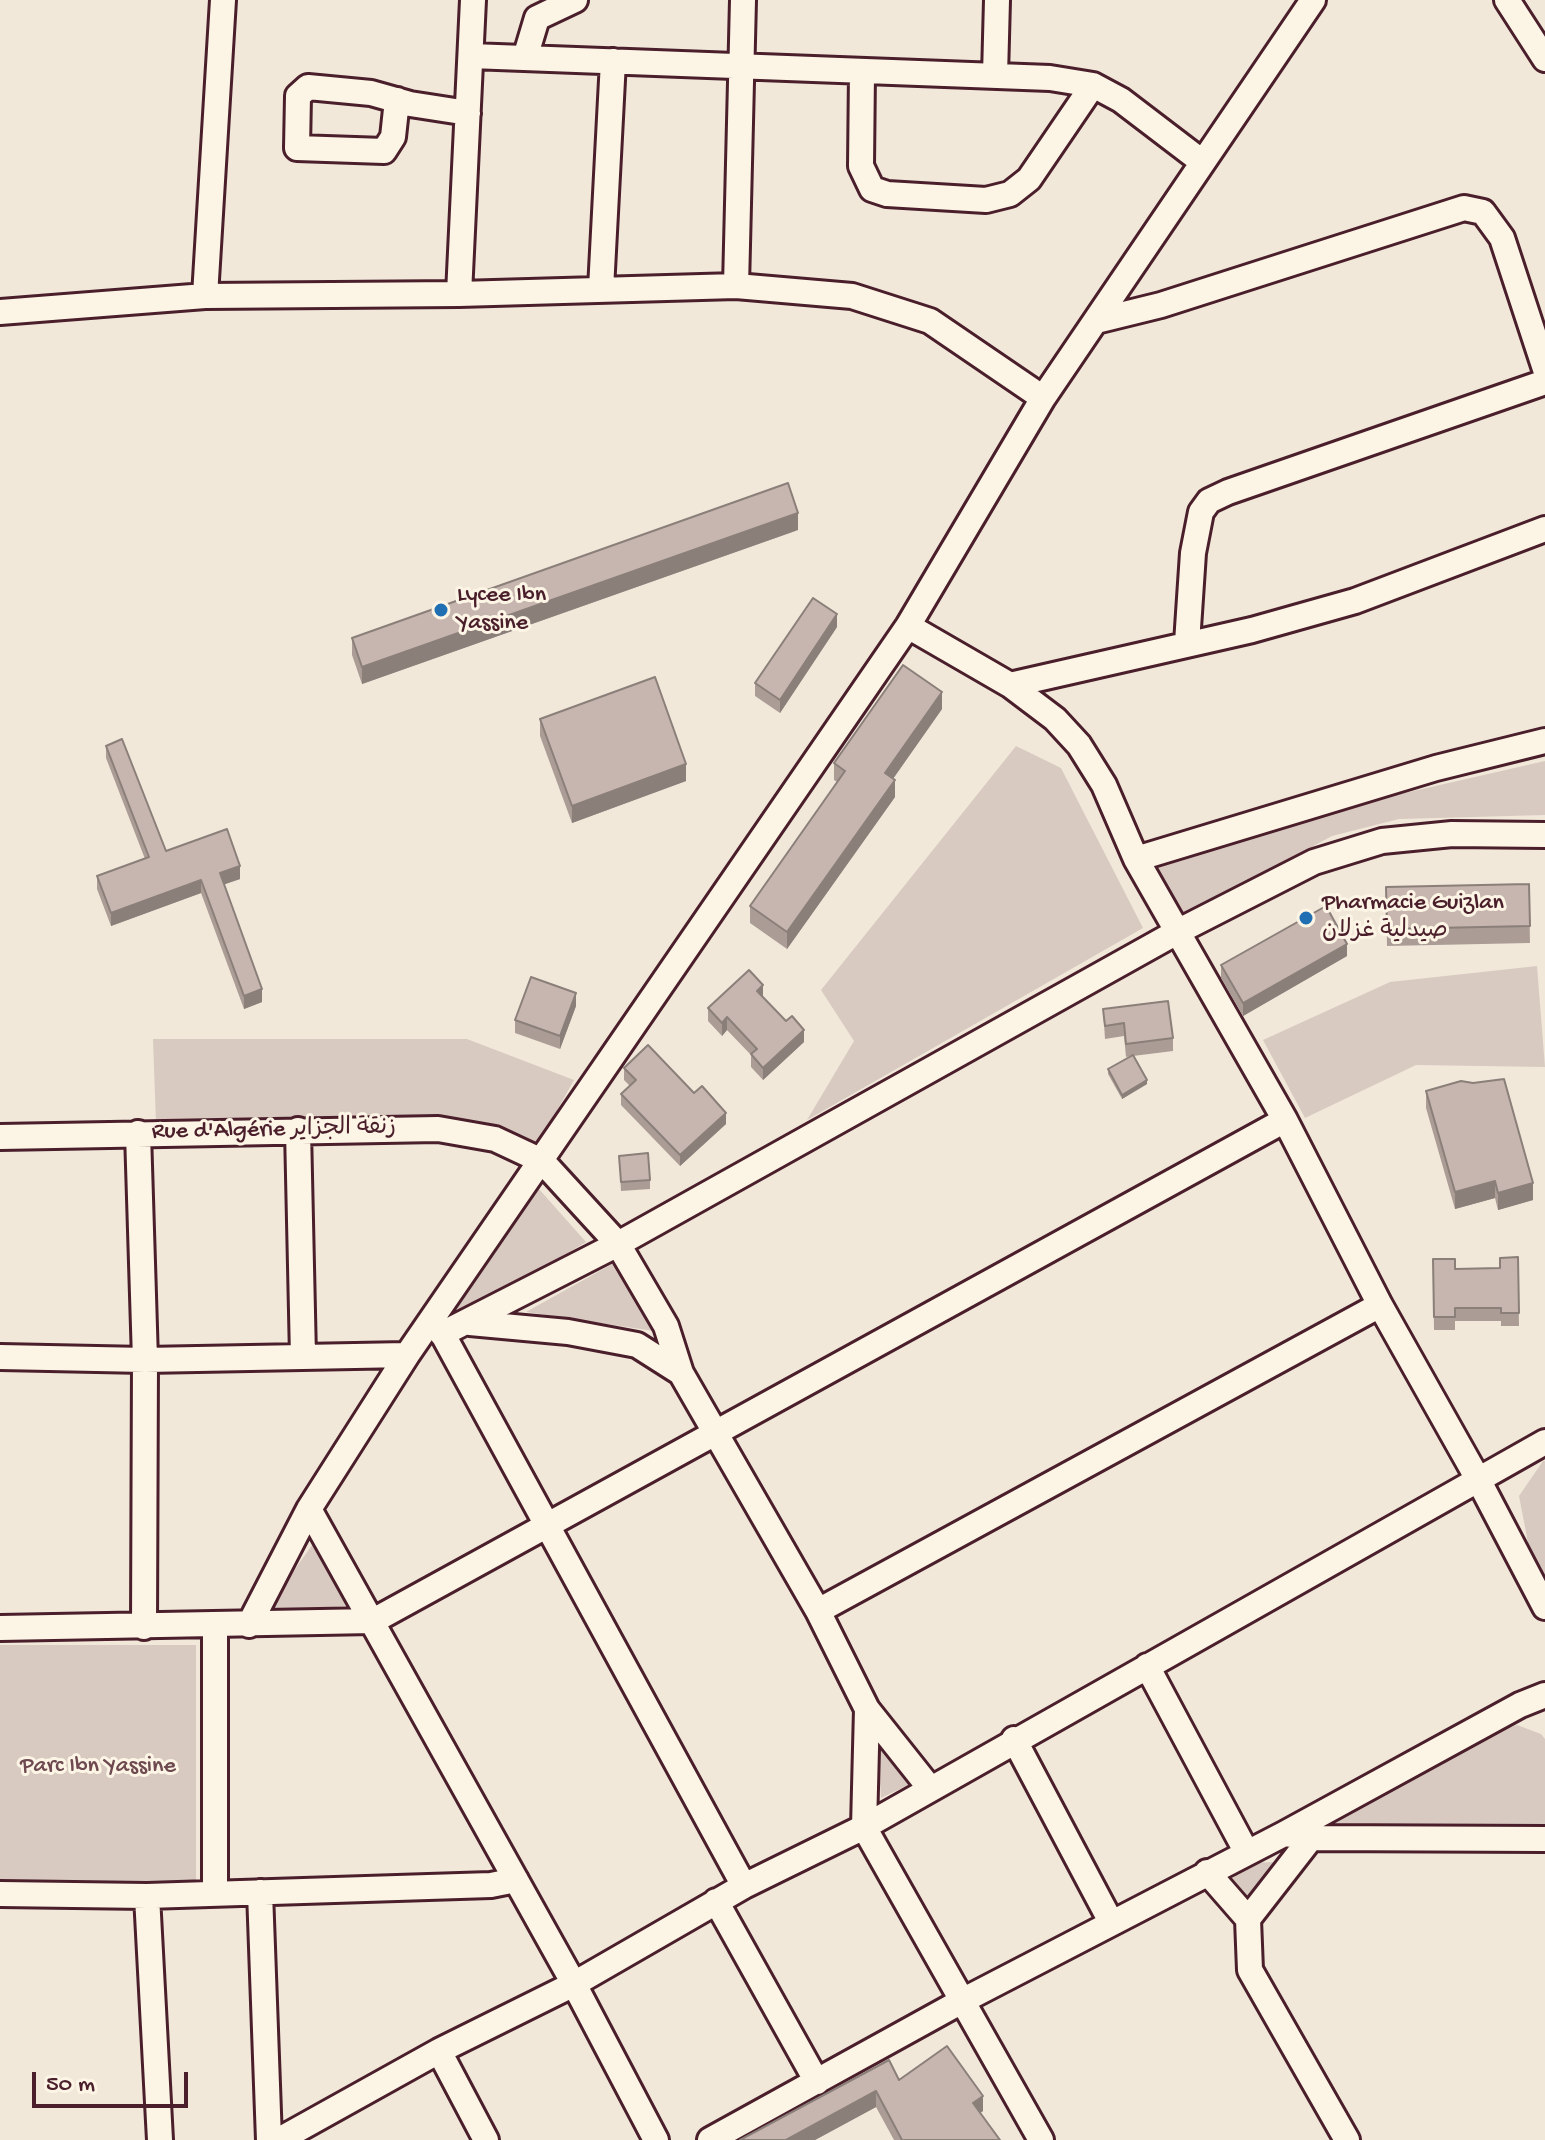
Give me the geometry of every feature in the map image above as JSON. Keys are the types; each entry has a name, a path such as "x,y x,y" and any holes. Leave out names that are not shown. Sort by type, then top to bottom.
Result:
{"street":[{"path":"205,296 223,0"},
{"path":"459,294 473,0"},
{"path":"525,58 537,18 575,0"},
{"path":"736,286 743,0"},
{"path":"995,76 997,0"},
{"path":"249,1625 309,1509 407,1355 438,1327 542,1161 908,626 1043,398 1313,0"},
{"path":"1507,0 1544,54"},
{"path":"471,56 995,76 1093,85 1121,100 1201,161"},
{"path":"601,289 613,61"},
{"path":"862,72 861,166 872,189 887,194 986,200 1010,194 1029,179 1093,85"},
{"path":"397,100 468,113"},
{"path":"1096,321 1161,305 1464,208 1483,212 1502,238 1545,369"},
{"path":"0,312 205,296 459,294 736,286 852,296 930,321 1043,398"},
{"path":"1187,643 1193,553 1201,512 1209,501 1545,382"},
{"path":"1010,685 1355,601 1545,529"},
{"path":"908,626 1010,685 1055,719 1079,745 1104,785 1136,859 1285,1120 1380,1305 1479,1481 1545,1607"},
{"path":"1136,859 1436,768 1545,741"},
{"path":"468,1323 618,1244 1177,932 1314,862 1382,841 1452,834 1545,835"},
{"path":"0,1628 373,1621 546,1523 718,1433 1285,1120"},
{"name":"Rue d'Algérie زنقة الجزاير","path":"0,1137 438,1129 495,1139 542,1161"},
{"path":"298,1130 303,1357"},
{"path":"138,1133 145,1360 144,1627"},
{"path":"542,1161 618,1244 666,1326 681,1373 818,1611 867,1709 929,1787"},
{"path":"818,1611 1380,1305"},
{"path":"438,1327 468,1323 568,1332 637,1345 681,1373"},
{"path":"438,1327 744,1886"},
{"path":"0,1357 145,1360 407,1355"},
{"path":"260,1892 284,2138 439,2051 574,1984 716,1901 864,1827 929,1787 1545,1442"},
{"path":"309,1509 574,1984 656,2140"},
{"path":"215,1625 215,1892"},
{"path":"1147,1666 1247,1853"},
{"path":"710,2140 962,2001 1284,1834 1520,1705 1545,1695"},
{"path":"867,1709 864,1827 1041,2140"},
{"path":"1014,1739 1111,1922"},
{"path":"1284,1834 1311,1838 1545,1839"},
{"path":"1248,1919 1311,1838"},
{"path":"1207,1872 1248,1919 1250,1970 1347,2140"},
{"path":"0,1894 147,1896 491,1885 516,1880"},
{"path":"147,1896 160,2140"},
{"path":"716,1901 817,2082"},
{"path":"439,2051 486,2140"}],"green space":[{"path":"1016,746 1061,768 1143,928 807,1120 854,1041 821,990"},
{"path":"1545,761 1545,815 1399,819 1332,836 1181,917 1154,863 1248,840 1361,803"},
{"path":"1537,966 1545,1067 1416,1065 1305,1118 1263,1040 1390,982"},
{"path":"153,1039 467,1039 574,1080 536,1148 451,1119 156,1124"},
{"path":"539,1189 586,1242 467,1314 457,1308"},
{"path":"614,1263 654,1331 526,1312"},
{"path":"1543,1461 1545,1578 1530,1553 1519,1496"},
{"path":"315,1541 352,1605 277,1613 271,1603"},
{"name":"Parc Ibn Yassine","path":"0,1645 196,1645 196,1889 0,1889"},
{"path":"1517,1725 1541,1734 1545,1739 1545,1827 1326,1828 1325,1820 1491,1733"},
{"path":"877,1734 910,1784 881,1798"},
{"path":"1276,1862 1245,1907 1226,1886 1246,1863"}],"building":[{"path":"788,483 798,513 362,667 352,638"},
{"path":"813,598 837,614 780,700 755,683"},
{"path":"903,665 942,692 885,773 895,780 787,932 750,906 845,771 834,763"},
{"path":"655,677 686,764 572,806 540,719"},
{"path":"122,739 166,851 227,829 240,866 220,873 262,989 244,996 201,880 111,913 97,876 149,857 106,746"},
{"path":"1529,884 1530,926 1387,929 1386,887"},
{"path":"1326,906 1347,944 1243,1003 1221,965"},
{"path":"749,970 763,985 757,991 786,1021 792,1016 804,1030 763,1068 751,1054 757,1049 727,1017 722,1023 708,1008"},
{"path":"531,977 576,993 560,1036 515,1020"},
{"path":"1168,1001 1173,1038 1126,1044 1124,1023 1105,1026 1103,1009"},
{"path":"648,1045 694,1093 702,1086 726,1113 680,1155 621,1094 636,1080 624,1068"},
{"path":"1133,1055 1147,1080 1122,1095 1108,1069"},
{"path":"1504,1079 1533,1183 1498,1193 1495,1181 1455,1192 1426,1091 1461,1081 1473,1083"},
{"path":"648,1153 650,1180 621,1182 619,1156"},
{"path":"1518,1257 1519,1313 1501,1313 1501,1308 1455,1308 1455,1317 1434,1317 1433,1259 1455,1259 1455,1269 1500,1268 1500,1258"},
{"path":"947,2046 983,2096 973,2103 1000,2140 902,2140 876,2091 786,2140 740,2140 889,2060 899,2080"}],"place":[{"name":"Lycee Ibn Yassine","path":"441,610"},
{"name":"Pharmacie Guizlan صيدلية غزلان","path":"1306,918"}]}
